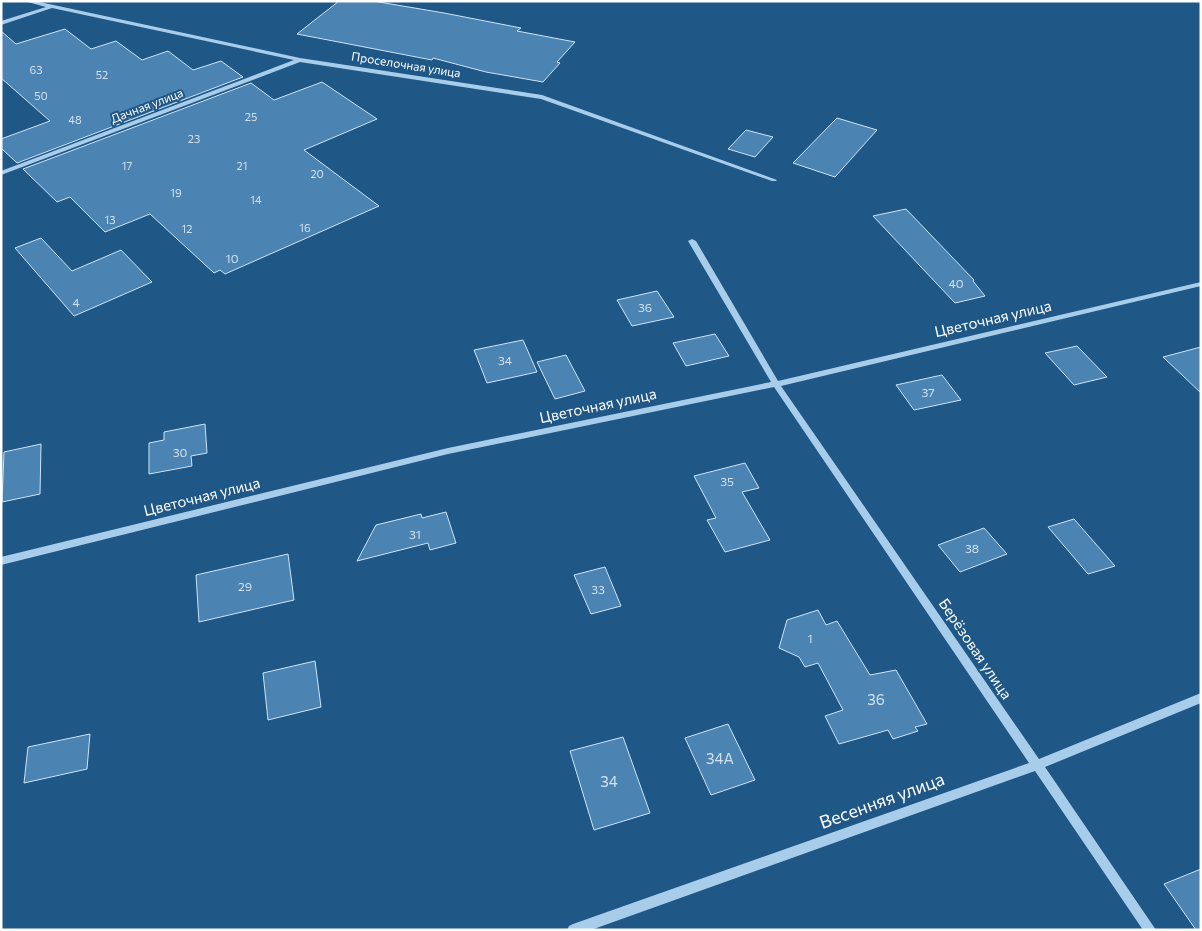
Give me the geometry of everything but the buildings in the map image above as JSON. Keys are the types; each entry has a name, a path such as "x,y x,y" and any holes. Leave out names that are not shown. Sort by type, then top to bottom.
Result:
{"street":[{"name":"Проселочная улица","path":"26,1 300,60 542,97 774,180"},
{"path":"1,23 52,7"},
{"name":"Дачная улица","path":"1,173 300,60"},
{"path":"692,241 776,384"},
{"name":"Цветочная улица","path":"1,561 448,451 776,384 1201,284"},
{"name":"Берёзовая улица","path":"776,384 1150,930"},
{"name":"Весенняя улица","path":"573,930 1037,765 1201,698"}]}
